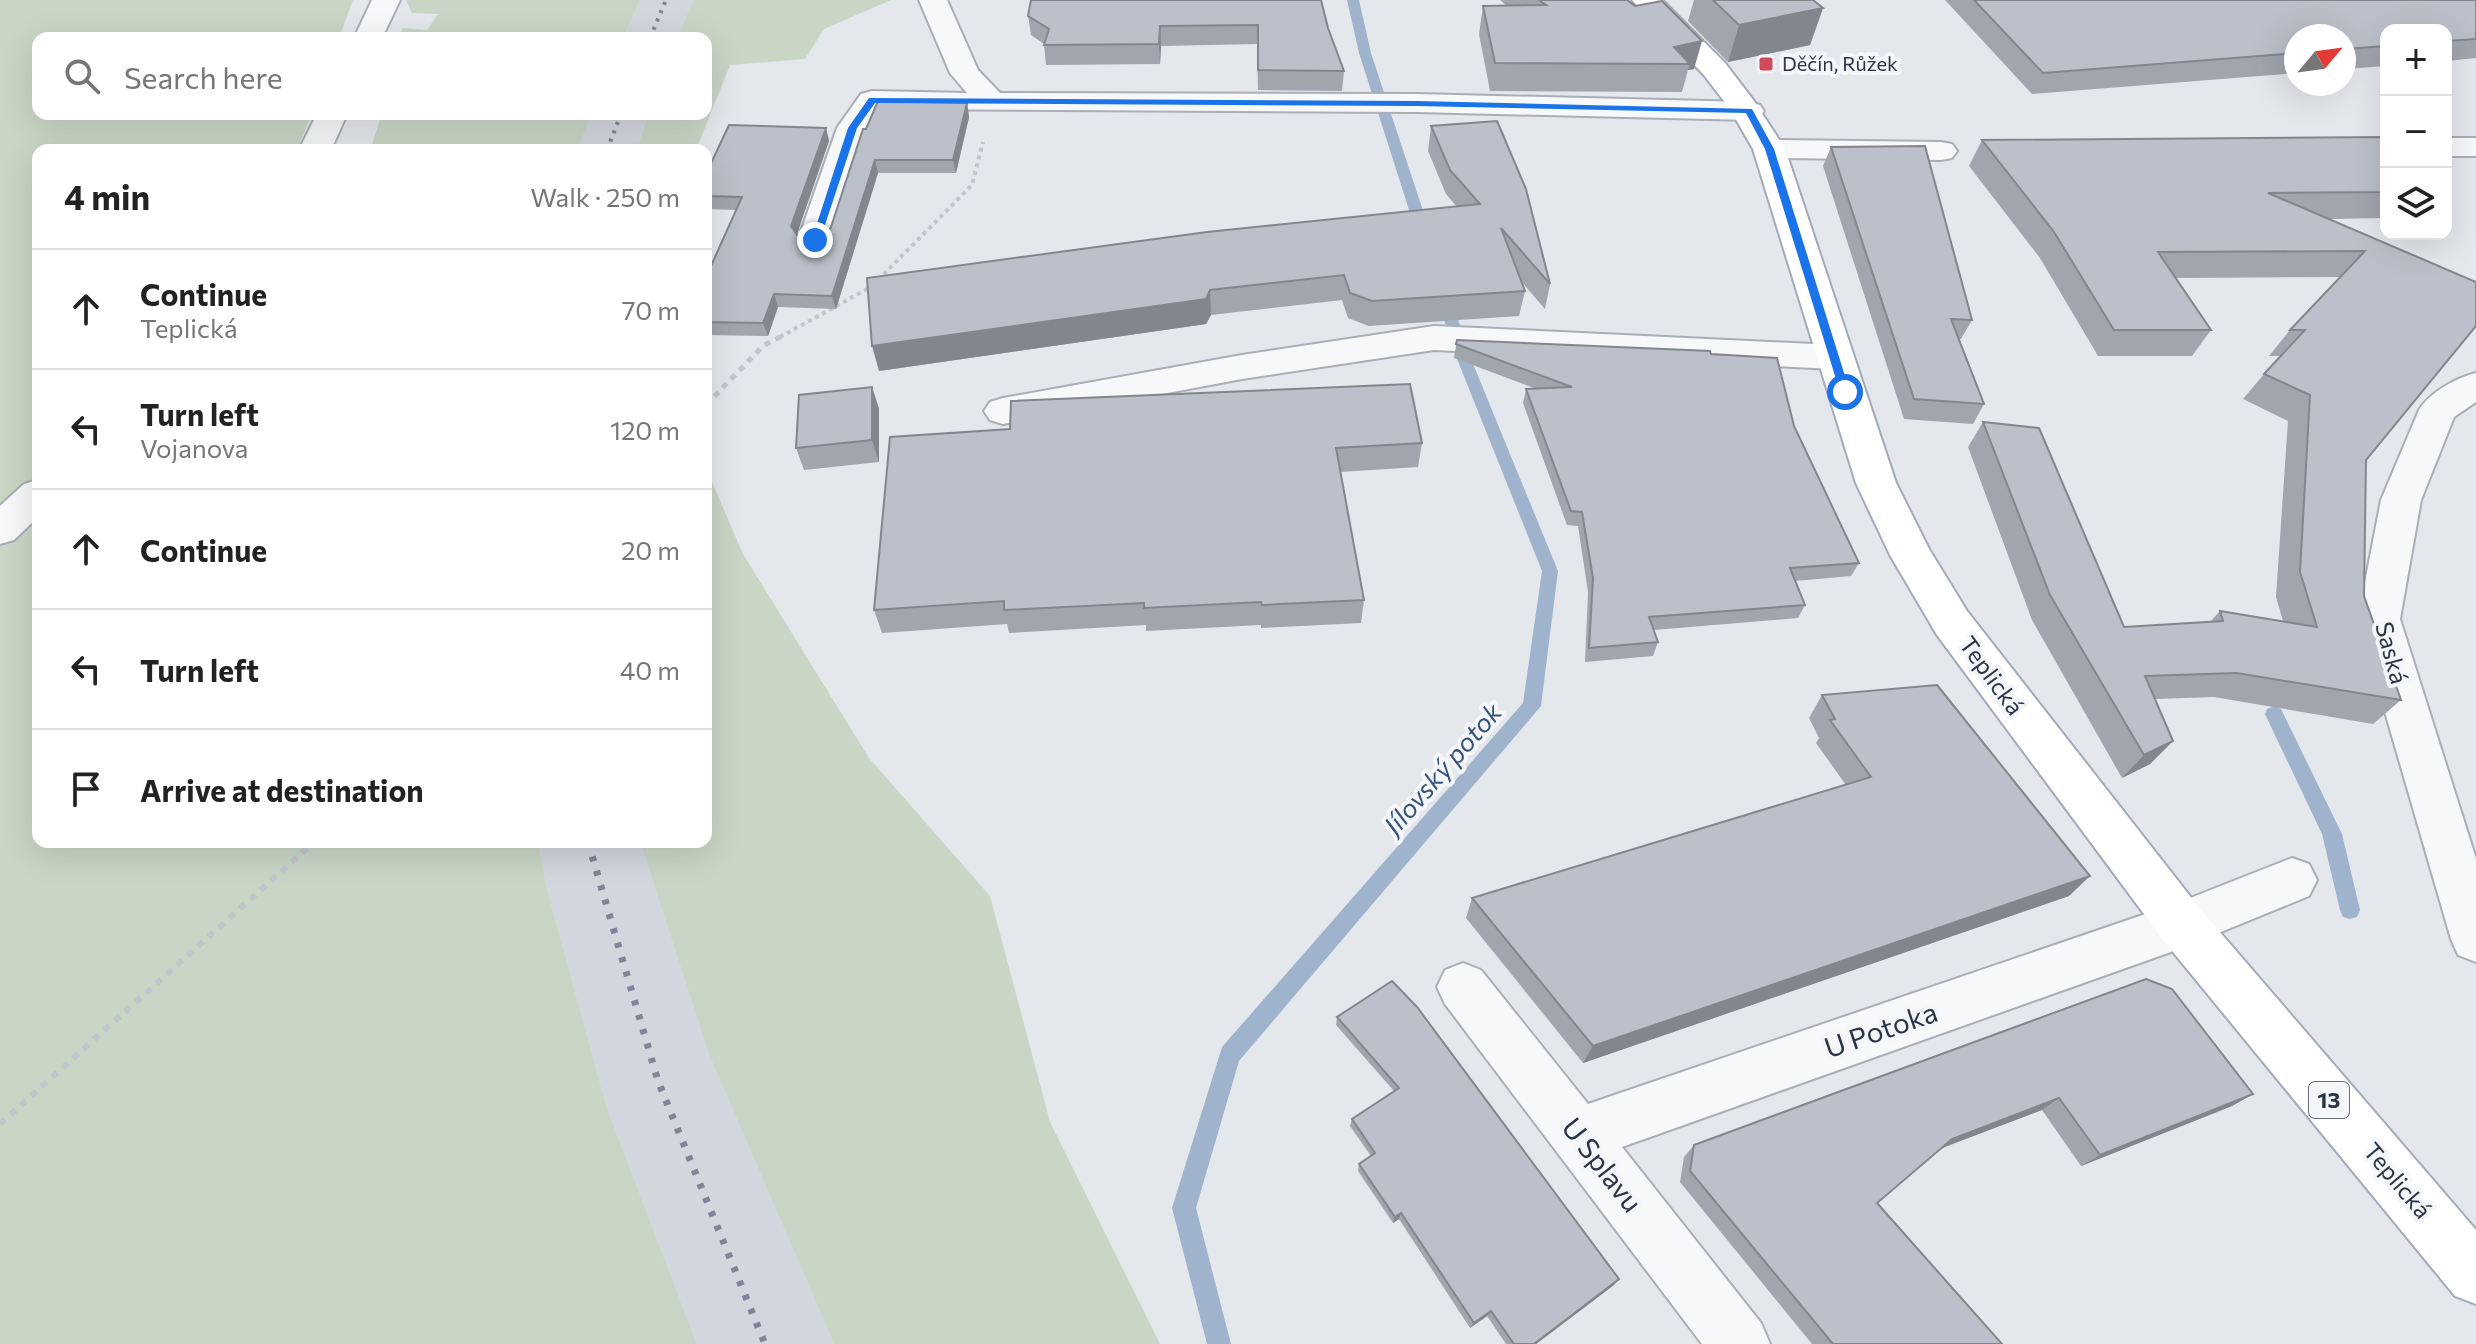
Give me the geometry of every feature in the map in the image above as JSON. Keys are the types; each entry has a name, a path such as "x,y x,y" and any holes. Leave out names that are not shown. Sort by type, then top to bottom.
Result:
{"main road":[{"name":"Teplická","path":"1646,0 1713,64 1749,111 1769,149 1876,483 1911,555 1952,623 2182,925 2476,1275"}],"street":[{"path":"371,32 386,0"},
{"path":"933,0 965,73 992,102"},
{"path":"815,240 852,128 872,100 1416,103 1749,111"},
{"path":"318,144 329,120"},
{"path":"2452,147 2476,147"},
{"path":"1769,149 1941,151"},
{"path":"1003,411 1242,367 1434,338 1834,357"},
{"name":"Saská","path":"2476,385 2438,410 2433,422 2401,500 2379,619 2476,939"},
{"path":"0,529 32,500"},
{"name":"U Potoka","path":"1579,1135 2182,925 2292,880"},
{"name":"U Splavu","path":"1463,987 1740,1344"}],"path":[{"path":"712,399 763,346 872,286 972,185 992,102"},
{"path":"0,1124 307,848"}],"shaded area":[{"path":"640,0 693,0 680,32 626,32"},
{"path":"590,120 647,120 638,144 580,144"},
{"path":"539,848 642,848 709,1055 834,1344 697,1344 607,1108 547,889"}],"green space":[{"path":"0,0 353,0 341,32 32,32 32,120 310,120 300,144 32,144 32,848 539,848 547,889 607,1108 697,1344 0,1344"},
{"path":"406,0 640,0 626,32 401,32 402,28 427,30 438,14 412,13"},
{"path":"693,0 891,0 824,29 805,59 730,65 712,110 712,32 680,32"},
{"path":"380,120 590,120 580,144 372,144"},
{"path":"647,120 708,120 698,144 638,144"},
{"path":"712,482 743,554 869,758 990,896 1050,1122 1160,1344 834,1344 709,1055 642,848 712,848"}],"building":[{"path":"1031,0 1321,0 1344,71 1258,70 1258,25 1160,26 1159,44 1044,45 1049,29 1028,16"},
{"path":"1539,0 1627,0 1635,6 1662,1 1702,41 1674,47 1690,64 1495,63 1483,6 1546,5"},
{"path":"1713,0 1813,0 1823,8 1739,25"},
{"path":"1974,0 2476,0 2476,39 2452,41 2452,24 2380,24 2380,46 2356,48 2356,24 2284,24 2284,54 2043,73"},
{"path":"878,101 967,103 953,160 875,160 832,296 774,294 763,323 712,322 712,264 742,197 712,196 712,161 729,125 826,128 791,226 798,236 812,240 824,236 831,227 863,129 866,129"},
{"path":"1497,121 1526,189 1550,284 1501,228 1525,291 1372,301 1350,293 1344,275 1210,290 1206,299 872,346 867,278 1207,232 1480,204 1450,170 1431,126"},
{"path":"2380,137 2380,192 2268,193 2476,282 2476,326 2366,460 2364,596 2401,700 2237,673 2145,676 2173,741 2144,755 2050,595 1983,422 2039,428 2124,627 2223,621 2220,611 2317,627 2300,572 2310,395 2264,374 2305,330 2290,330 2365,251 2158,252 2211,330 2114,330 2054,232 1982,140"},
{"path":"1925,146 1972,320 1951,319 1984,404 1914,399 1831,147"},
{"path":"1457,340 1710,351 1711,354 1777,358 1794,426 1859,563 1790,568 1805,605 1649,617 1658,642 1589,648 1593,578 1582,512 1571,511 1526,389 1572,387 1456,344"},
{"path":"1410,384 1422,443 1336,448 1364,600 1144,608 1144,603 1004,610 1004,601 874,610 890,437 1010,429 1011,401"},
{"path":"872,387 872,440 796,448 799,395"},
{"path":"1937,685 2090,876 1593,1046 1472,898 1871,777 1830,720 1835,719 1822,695"},
{"path":"2146,979 2172,989 2253,1094 2100,1155 2059,1098 1952,1139 1877,1203 2002,1344 1833,1344 1690,1171 1694,1145"},
{"path":"1392,981 1417,1007 1619,1279 1534,1344 1514,1344 1491,1311 1474,1323 1401,1213 1395,1217 1359,1164 1375,1153 1352,1119 1399,1088 1337,1017"}],"waterway":[{"name":"Jílovský potok","path":"1353,0 1365,53 1424,235"},
{"name":"Jílovský potok","path":"1219,1344 1184,1208 1230,1055 1532,706 1550,571 1462,354 1444,297"},
{"path":"2274,714 2332,834 2350,910"}],"railway":[{"path":"653,32 666,0"},
{"path":"609,144 619,120"},
{"path":"590,848 658,1081 765,1344"}],"place":[{"name":"Děčín, Růžek","path":"1766,64"}],"route":[{"path":"815,240 852,128 872,100 1416,103 1749,111 1769,149 1845,392"}]}
